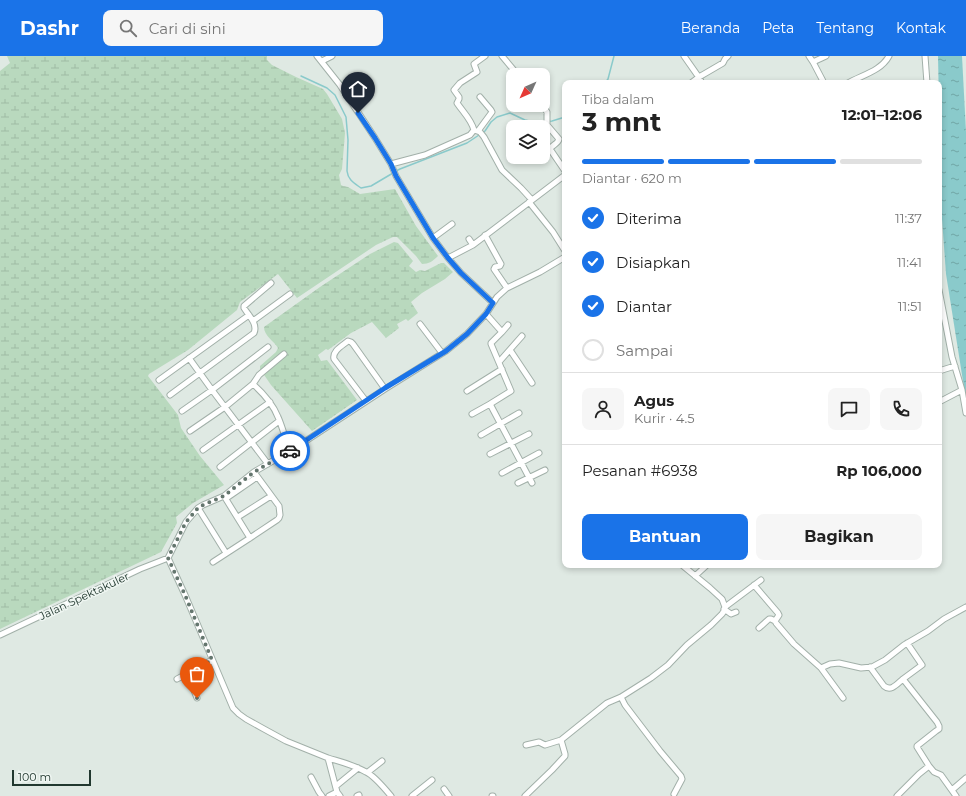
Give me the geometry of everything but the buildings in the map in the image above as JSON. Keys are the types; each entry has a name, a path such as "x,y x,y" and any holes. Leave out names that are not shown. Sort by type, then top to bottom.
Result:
{"street":[{"path":"317,56 340,85 375,138 433,238 448,258 474,286 493,303"},
{"path":"322,61 332,56"},
{"path":"485,56 474,64 477,72 460,83 454,90 459,97 457,103 470,120 502,170 521,188 562,246"},
{"path":"502,56 512,68"},
{"path":"684,56 700,80"},
{"path":"696,80 723,63 725,58 728,56"},
{"path":"809,56 822,80"},
{"path":"813,62 826,56"},
{"path":"854,80 878,68 886,62 889,56"},
{"path":"925,56 927,80"},
{"path":"391,165 425,155 478,132 492,112 480,97"},
{"path":"547,112 547,121 559,139 558,142 550,149 562,167"},
{"path":"448,258 472,245 562,177"},
{"path":"433,238 452,224"},
{"path":"485,235 501,264 494,269 507,288"},
{"path":"469,239 472,245"},
{"path":"391,796 368,772 286,741 238,714 233,708 168,558 186,522 198,508 225,497 268,464 298,446 385,388 442,354 461,340 486,314 497,298 507,288 540,272 562,259"},
{"path":"170,395 254,333 256,327 244,308 245,304 271,283"},
{"path":"253,321 290,294"},
{"path":"942,305 966,413"},
{"path":"486,314 502,332"},
{"path":"159,380 249,315"},
{"path":"420,324 442,354"},
{"path":"472,414 511,391 491,344 508,325"},
{"path":"499,362 522,336"},
{"path":"366,401 334,359 334,353 348,341 353,344 385,388"},
{"path":"182,411 268,347"},
{"path":"510,350 532,383"},
{"path":"190,431 225,407 254,384 258,375 284,354"},
{"path":"189,358 268,464"},
{"path":"942,370 955,366"},
{"path":"467,391 502,369"},
{"path":"254,384 270,402 278,416 288,444"},
{"path":"942,400 962,390"},
{"path":"203,450 270,402"},
{"path":"490,404 531,480"},
{"path":"480,435 519,413"},
{"path":"220,467 279,421"},
{"path":"490,454 529,434"},
{"path":"502,473 539,453"},
{"path":"518,483 531,480 546,470"},
{"path":"213,562 279,518 280,506 255,475"},
{"path":"238,517 271,496"},
{"path":"225,497 250,538"},
{"path":"198,508 226,554"},
{"name":"Jalan Spektakuler","path":"0,636 140,569 168,558"},
{"path":"526,745 539,742 546,745 561,740 607,704 651,678 668,665 687,645 712,625 722,614 724,602 720,596 686,568"},
{"path":"696,576 704,568"},
{"path":"724,608 761,580"},
{"path":"754,585 778,613 779,615 775,621"},
{"path":"724,608 731,614 736,612"},
{"path":"821,668 830,664 839,663 861,668 870,667 886,660 907,643 928,631 944,619 966,608"},
{"path":"759,628 769,619 775,621 794,644 821,668 842,698"},
{"path":"870,667 884,686 887,689 891,689 922,665 907,643"},
{"path":"177,679 212,660"},
{"path":"187,673 197,698"},
{"path":"904,679 939,726 939,729 917,746 919,751 934,772 941,775 956,796"},
{"path":"621,697 625,705 681,776 682,779 674,794"},
{"path":"525,796 565,756 561,740"},
{"path":"328,758 338,791"},
{"path":"368,772 382,760"},
{"path":"897,796 919,774 930,766"},
{"path":"329,796 338,791 358,768"},
{"path":"311,777 322,796"},
{"path":"952,790 966,778"},
{"path":"412,796 432,780"},
{"path":"444,789 449,796"}],"green space":[{"path":"7,56 267,56 267,60 272,65 323,89 342,119 345,133 342,169 339,175 341,185 360,194 395,189 416,226 438,256 431,262 422,264 397,237 393,237 376,245 297,298 278,274 240,302 237,310 188,350 149,374 148,376 178,415 181,428 200,456 224,485 193,503 176,517 177,523 161,552 0,629 0,71 10,63"},
{"path":"394,242 398,243 413,261 409,266 416,272 420,270 425,271 444,263 453,272 411,302 418,313 408,321 406,319 397,324 399,328 386,338 372,322 351,333 328,350 326,349 318,355 321,361 327,360 357,400 312,431 271,385 260,369 260,366 276,352 278,348 267,336 264,327 370,254"}],"water":[{"path":"938,56 962,56 966,132 966,400 946,274 942,219 942,80 938,80"}],"waterway":[{"path":"607,80 614,56"},
{"path":"301,76 327,88 335,95 346,117 348,140 347,171 352,181 361,188 371,186 393,173"},
{"path":"396,171 467,143 485,131 491,122 497,117 510,113 525,120 539,123 562,118"}],"way so far":[{"path":"197,698 187,673 212,660 168,558 186,522 198,508 224,496 254,472 290,451"}],"route":[{"path":"290,451 385,388 446,351 467,334 486,314 493,303 461,273 433,238 396,176 391,164 358,113"}]}
